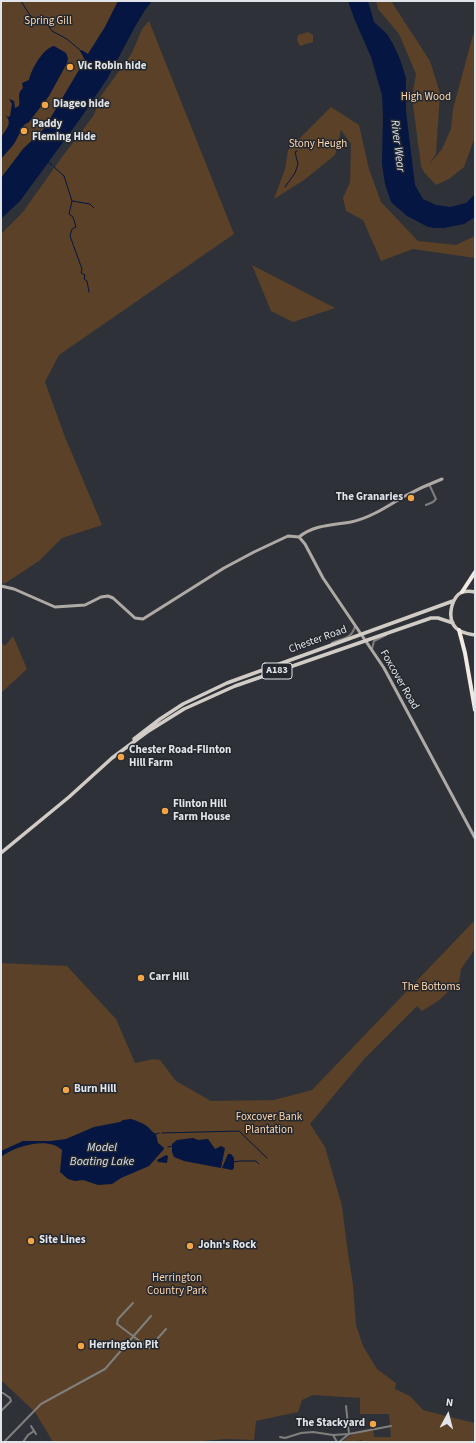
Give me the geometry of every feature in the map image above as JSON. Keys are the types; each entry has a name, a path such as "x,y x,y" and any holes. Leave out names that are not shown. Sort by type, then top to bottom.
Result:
{"highway":[{"path":"462,592 470,583 475,572"},
{"path":"459,630 465,653 475,710"}],"main road":[{"path":"474,592 462,592 453,601 451,608 453,623 459,630 470,634 475,634"},
{"name":"Chester Road","path":"1,853 69,797 134,739 183,704 208,691 253,673 453,601"},
{"name":"Chester Road","path":"114,757 162,722 208,697 431,618 438,618 453,623"}],"street":[{"path":"1,586 14,589 55,607 85,605 101,597 108,596 113,598 135,618 143,619 224,568 288,536 299,538 312,529 352,522 368,517 405,496 442,479"},
{"path":"426,505 436,499 429,484"},
{"name":"Foxcover Road","path":"299,538 305,544 323,578 354,626 384,668 475,838"},
{"path":"320,649 350,636 354,626"},
{"path":"373,652 372,646 374,641 396,630"},
{"path":"132,1303 117,1324 150,1348 166,1329"},
{"path":"4,1442 41,1404 105,1369 151,1316"},
{"path":"1,1393 10,1398 11,1401 1,1411"},
{"path":"346,1406 349,1434"},
{"path":"31,1426 36,1434"},
{"path":"280,1437 285,1438 301,1433 313,1432 333,1435 349,1434 391,1426"},
{"path":"23,1442 28,1435 34,1431"},
{"path":"333,1435 338,1442 349,1434"}],"green space":[{"name":"Spring Gill","path":"1,1 118,1 105,27 88,54 82,50 85,60 44,129 23,149 1,178"},
{"name":"High Wood","path":"376,1 391,1 430,61 440,93 436,154 428,166 442,149 451,129 453,109 475,30 475,137 464,167 449,179 436,185 424,172 421,166 412,97 416,74 399,34 378,9"},
{"path":"149,21 234,234 59,355 45,382 65,437 102,525 62,538 39,561 4,584 1,581 1,234 23,212 94,115 101,96 132,53 142,29"},
{"path":"308,32 313,35 313,42 300,46 297,40 298,35"},
{"name":"Stony Heugh","path":"331,107 359,125 369,169 381,202 418,241 456,245 475,236 475,258 413,249 381,261 363,220 346,211 343,198 350,182 351,144 341,130 335,155 304,180 274,199 285,169 288,150"},
{"path":"252,265 335,308 293,322 271,311"},
{"path":"13,636 27,669 1,693 1,643 5,646"},
{"name":"Herrington Country Park","path":"475,920 475,949 461,969 459,982 446,987 449,991 438,1001 422,1011 417,1006 365,1058 310,1124 325,1147 342,1206 353,1285 356,1325 363,1346 377,1369 396,1383 395,1389 410,1396 423,1410 475,1423 475,1442 363,1442 362,1440 342,1442 356,1433 373,1430 374,1437 391,1437 389,1414 360,1414 360,1398 313,1395 302,1400 298,1412 256,1421 254,1440 227,1439 191,1442 53,1442 35,1412 1,1380 1,963 67,966 116,1019 135,1063 154,1059 160,1060 176,1081 211,1101 274,1100 312,1090"}],"water":[{"path":"118,1 152,1 136,25 107,79 80,119 20,201 1,219 1,178 23,149 44,129 85,60 80,51 81,50 88,54 105,27"},
{"name":"River Wear","path":"348,1 368,1 374,22 387,34 400,59 406,78 406,111 415,185 423,199 436,205 450,207 466,203 475,194 475,217 464,224 444,228 428,227 407,216 391,202 385,184 382,164 382,95 371,57"},
{"path":"54,46 66,53 68,58 67,63 49,96 29,122 24,125 14,144 1,159 1,139 9,122 5,115 8,117 10,116 12,104 9,99 14,101 15,108 19,106 19,95 23,88 22,83 29,80 35,65 42,55"},
{"name":"Model Boating Lake","path":"131,1119 144,1124 156,1134 158,1143 164,1149 149,1166 121,1178 112,1184 98,1185 83,1180 75,1181 68,1179 60,1172 62,1150 49,1144 40,1143 23,1146 14,1149 1,1157 1,1151 23,1141 51,1141 66,1139 94,1127"},
{"path":"193,1138 198,1140 208,1139 215,1149 221,1146 225,1148 221,1168 184,1161 174,1157 172,1152 172,1144 177,1140"},
{"path":"228,1154 231,1154 234,1158 234,1168 232,1170 222,1168"},
{"path":"166,1155 168,1156 167,1163 158,1162 157,1160"}],"waterway":[{"path":"21,1 29,14 35,20 47,24 52,31 67,39 81,51"},
{"path":"285,187 295,173 298,164 295,152 297,151"},
{"path":"48,162 52,165"},
{"path":"54,167 64,176 72,201 69,214 73,217 76,227 72,229 70,236 82,269 81,273 85,275 84,279 87,281 89,292"},
{"path":"72,201 90,204 94,208"},
{"path":"162,1133 239,1131 267,1158"},
{"path":"168,1147 173,1146"},
{"path":"233,1162 256,1161 259,1164"}],"place":[{"name":"Vic Robin hide","path":"70,67"},
{"name":"Diageo hide","path":"45,105"},
{"name":"Paddy Fleming Hide","path":"24,131"},
{"name":"The Granaries","path":"411,498"},
{"name":"Chester Road-Flinton Hill Farm","path":"121,757"},
{"name":"Flinton Hill Farm House","path":"165,811"},
{"name":"Carr Hill","path":"141,978"},
{"name":"Burn Hill","path":"66,1090"},
{"name":"Site Lines","path":"31,1241"},
{"name":"John's Rock","path":"190,1246"},
{"name":"Herrington Pit","path":"81,1346"},
{"name":"The Stackyard","path":"373,1424"}],"park label":[{"name":"The Bottoms","path":"431,988"},
{"name":"Foxcover Bank Plantation","path":"269,1124"}]}
